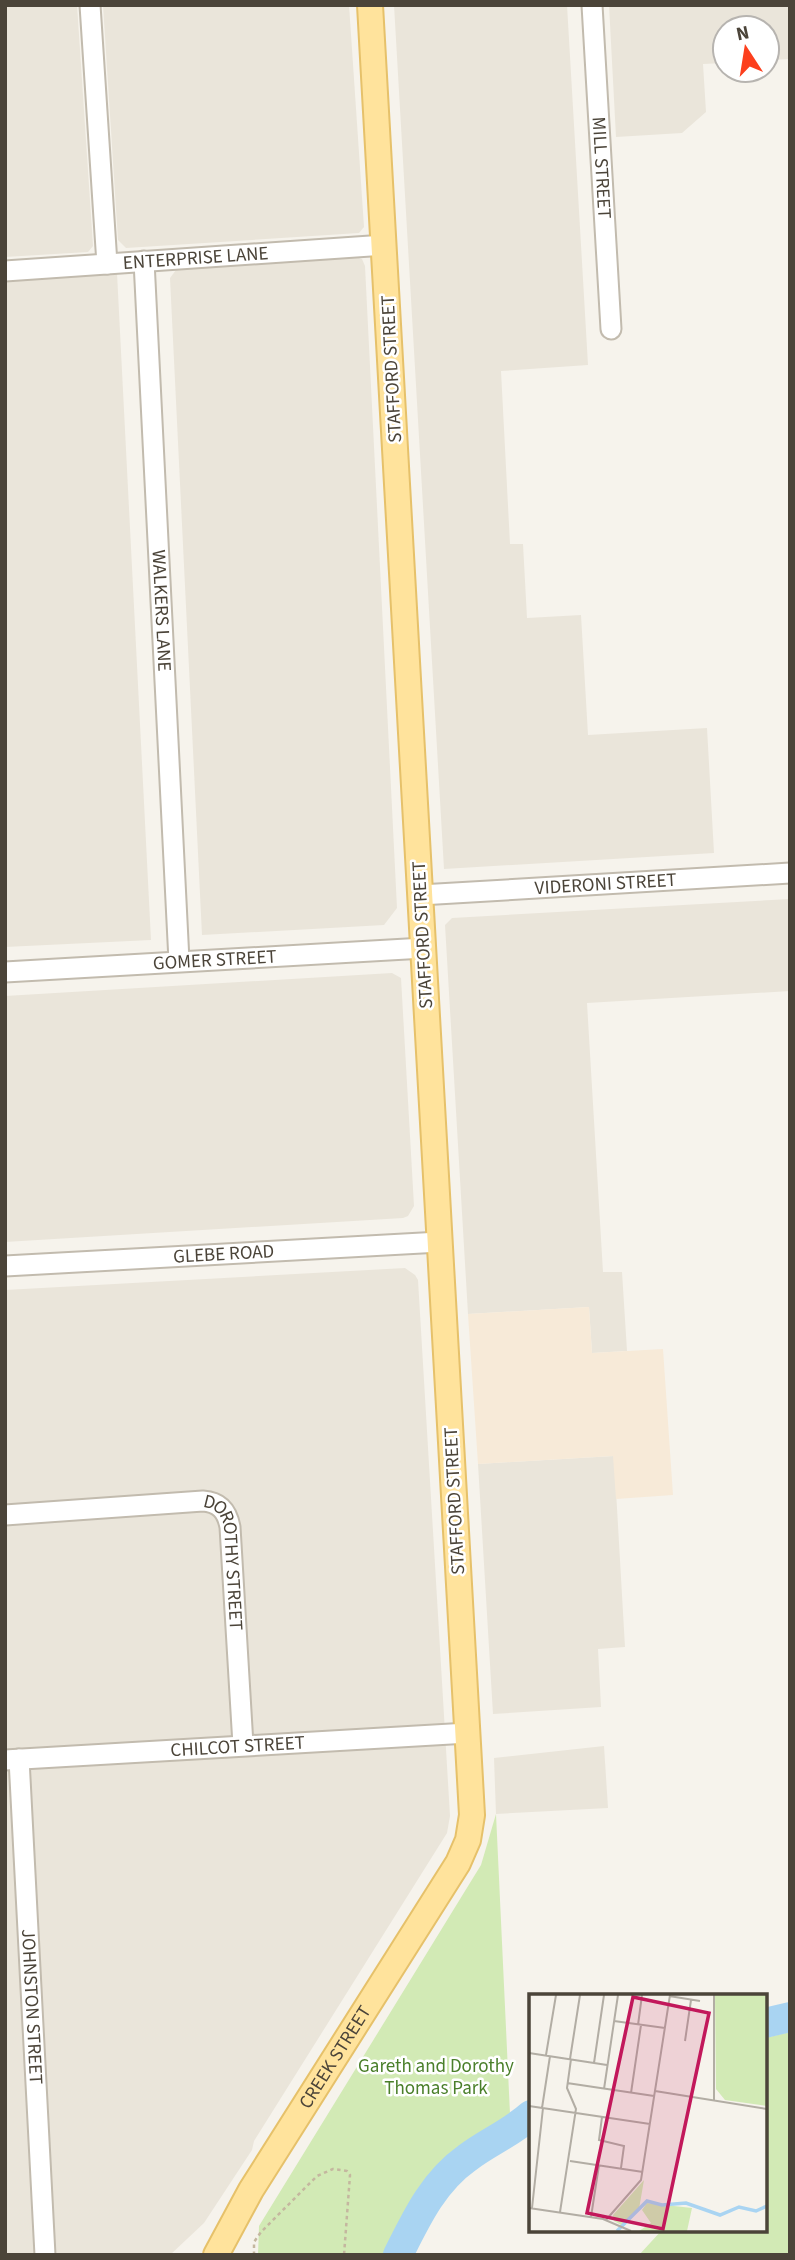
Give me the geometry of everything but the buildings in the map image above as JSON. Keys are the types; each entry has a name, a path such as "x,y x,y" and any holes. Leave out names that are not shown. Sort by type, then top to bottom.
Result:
{"main road":[{"name":"STAFFORD STREET","path":"370,5 472,1815 468,1840 458,1863"},
{"name":"CREEK STREET","path":"216,2255 251,2190 458,1863"}],"street":[{"path":"90,5 107,264"},
{"name":"MILL STREET","path":"592,5 611,329"},
{"name":"ENTERPRISE LANE","path":"5,271 385,245"},
{"name":"WALKERS LANE","path":"144,261 179,961"},
{"name":"VIDERONI STREET","path":"420,895 790,873"},
{"name":"GOMER STREET","path":"5,972 424,948"},
{"name":"GLEBE ROAD","path":"5,1266 440,1242"},
{"name":"DOROTHY STREET","path":"5,1515 203,1501 214,1503 222,1509 230,1527 243,1745"},
{"name":"CHILCOT STREET","path":"12,1759 468,1733"},
{"name":"JOHNSTON STREET","path":"12,1759 45,2255"}],"path":[{"path":"254,2255 254,2242 261,2232 317,2176 333,2169 347,2171 350,2175 344,2255"}],"shaded area":[{"path":"5,5 77,5 93,246 88,252 5,257"},
{"path":"103,5 349,5 364,227 359,233 126,248 118,240"},
{"path":"394,5 567,5 588,365 501,371 510,544 523,544 527,618 581,615 588,735 707,728 714,853 444,869"},
{"path":"609,5 790,5 790,59 781,59 781,14 711,14 711,64 703,64 706,112 682,133 616,137"},
{"path":"353,256 362,259 365,266 397,908 384,925 202,935 170,278 176,270"},
{"path":"117,273 151,940 5,947 5,280"},
{"path":"790,899 790,991 587,1003 603,1272 622,1272 627,1351 592,1353 589,1307 468,1314 445,925 452,918"},
{"path":"392,973 401,978 414,1206 408,1216 5,1242 5,996"},
{"path":"405,1268 418,1280 450,1816 447,1833 254,2141 252,2150 204,2223 170,2255 5,2255 5,1290"},
{"path":"589,1307 592,1353 663,1349 673,1495 616,1499 613,1456 478,1464 468,1314"},
{"path":"614,1456 625,1647 598,1649 601,1707 493,1714 478,1464"},
{"path":"604,1746 608,1808 496,1814 494,1758"}],"green space":[{"name":"Gareth and Dorothy Thomas Park","path":"496,1814 510,2114 459,2148 415,2197 387,2255 258,2255 259,2226 481,1865"},
{"path":"790,2032 790,2255 639,2255 660,2232 767,2232 767,2038"}],"waterway":[{"path":"767,2023 790,2017"},
{"path":"398,2255 426,2202 444,2178 467,2158 529,2117"}]}
